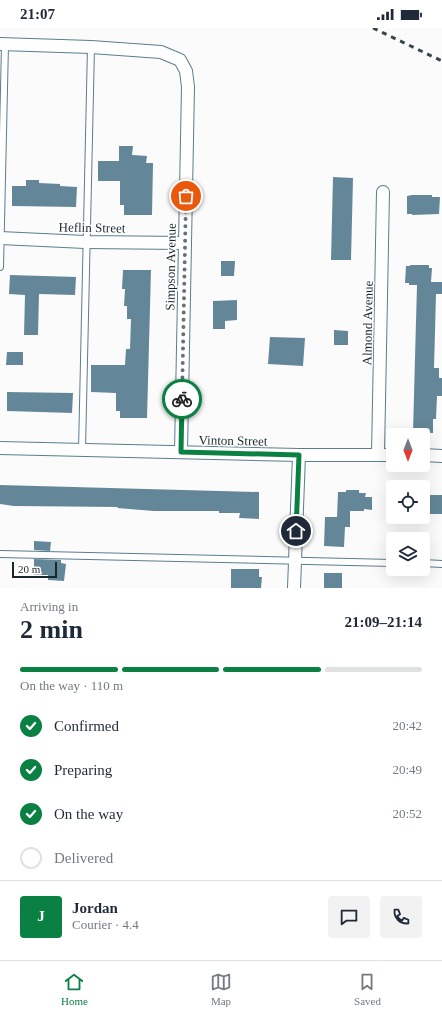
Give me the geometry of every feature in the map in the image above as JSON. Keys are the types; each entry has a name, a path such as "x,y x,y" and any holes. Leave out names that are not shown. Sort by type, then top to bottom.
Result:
{"street":[{"path":"2,44 91,47"},
{"name":"Simpson Avenue","path":"91,47 161,52 180,60 186,71 188,87 181,452"},
{"name":"Almond Avenue","path":"378,454 383,192"},
{"name":"Heflin Street","path":"0,238 85,242 184,243"},
{"name":"Vinton Street","path":"0,448 299,455 386,455"},
{"path":"294,588 299,455"},
{"path":"430,455 442,456"}],"lane":[{"path":"0,267 2,44"},
{"path":"82,450 85,242 91,47"},
{"path":"0,554 386,563"},
{"path":"430,563 442,564"}],"building":[{"path":"119,146 133,146 132,155 147,156 146,163 153,163 152,215 124,215 124,205 120,205 120,181 98,181 98,161 119,161"},
{"path":"333,177 353,178 351,260 331,260"},
{"path":"26,180 39,180 39,183 60,184 60,186 77,187 76,207 12,206 12,186 26,186"},
{"path":"432,195 432,197 440,197 439,214 407,214 407,196"},
{"path":"221,261 235,261 234,276 221,276"},
{"path":"429,265 429,268 432,268 431,282 442,282 442,294 436,294 434,368 439,368 439,378 442,378 442,396 437,396 436,419 433,419 433,433 430,433 430,428 413,428 417,285 409,285 409,283 405,283 406,266"},
{"path":"123,270 151,270 147,418 120,418 120,411 116,411 116,393 91,392 91,365 125,365 126,349 130,349 131,319 127,319 127,306 124,306 125,289 122,289"},
{"path":"10,275 76,277 75,295 39,294 38,335 24,335 25,295 9,294"},
{"path":"237,300 237,320 225,321 225,329 213,329 213,301"},
{"path":"334,330 348,331 348,345 334,345"},
{"path":"270,337 305,338 303,366 268,364"},
{"path":"7,352 23,352 23,365 6,365"},
{"path":"7,392 73,393 72,413 7,411"},
{"path":"0,485 259,492 259,519 239,518 240,513 219,513 219,511 154,511 117,508 118,507 14,506 0,504"},
{"path":"346,490 359,490 359,493 366,493 365,497 372,497 372,510 364,509 364,511 350,511 350,527 345,527 344,547 324,546 325,517 337,517 338,492 346,492"},
{"path":"430,495 442,495 442,514 430,514"},
{"path":"34,541 51,542 50,551 34,550"},
{"path":"34,559 61,560 61,563 66,564 64,581 48,580 48,575 34,575"},
{"path":"231,569 259,569 259,577 262,577 261,588 231,588"},
{"path":"324,573 342,573 342,588 324,588"}],"railway":[{"path":"373,28 442,61"}],"way so far":[{"path":"182,399 186,196"}],"route":[{"path":"182,399 181,452 299,455 296,531"}]}
